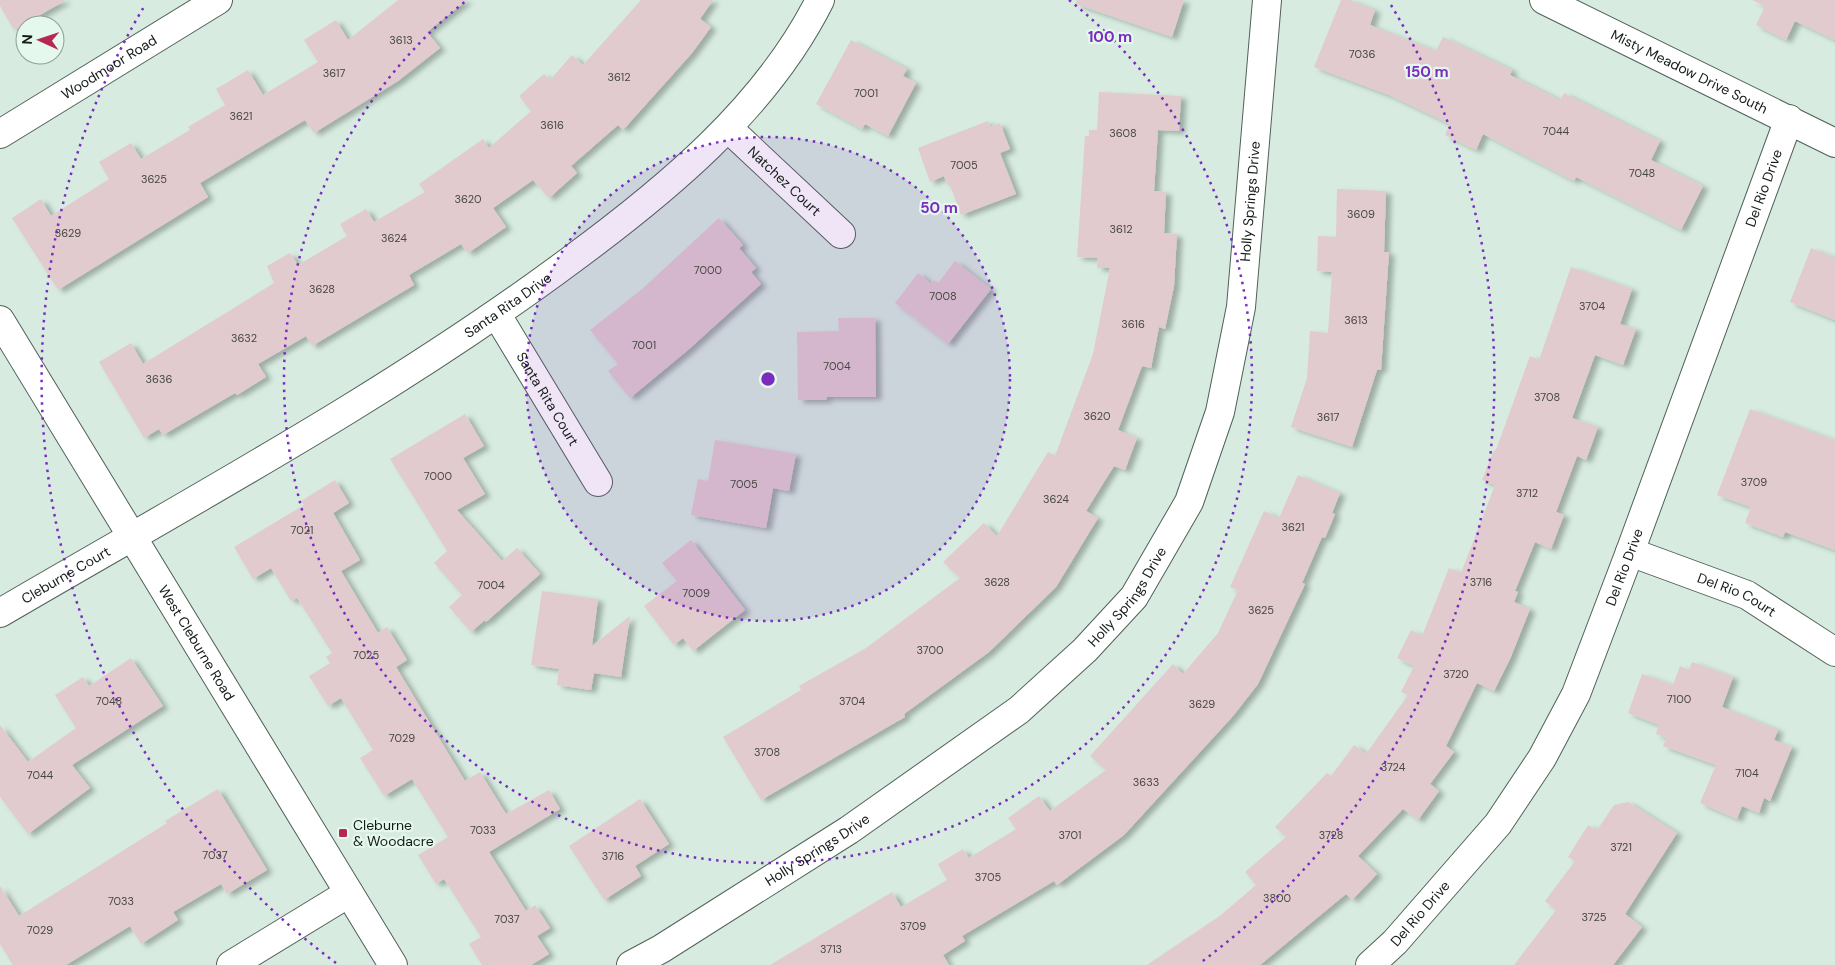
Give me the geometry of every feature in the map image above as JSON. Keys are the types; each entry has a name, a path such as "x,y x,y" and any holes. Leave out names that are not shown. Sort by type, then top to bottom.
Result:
{"street":[{"name":"Woodmoor Road","path":"0,134 218,0"},
{"name":"Santa Rita Drive","path":"131,536 339,415 497,315 627,218 729,129 771,77 820,0"},
{"name":"Holly Springs Drive","path":"631,965 661,949 849,830 1019,710 1084,650 1134,597 1189,502 1220,412 1241,307 1267,0"},
{"name":"Misty Meadow Drive South","path":"1544,0 1835,143"},
{"name":"Del Rio Drive","path":"1370,965 1395,942 1498,824 1542,758 1576,694 1789,119"},
{"name":"Natchez Court","path":"729,129 841,234"},
{"name":"Santa Rita Court","path":"497,315 598,482"},
{"name":"West Cleburne Road","path":"0,320 392,965"},
{"name":"Cleburne Court","path":"0,613 131,536"},
{"name":"Del Rio Court","path":"1630,552 1747,595 1835,652"},
{"path":"231,965 349,893"}],"building":[{"path":"0,0 66,0 40,15 15,15 14,30 0,6"},
{"path":"398,0 467,0 427,32 440,48 398,81 314,133 305,120 200,183 208,197 58,290 12,218 41,199 51,216 109,179 99,162 131,143 141,159 190,130 188,127 225,105 216,89 248,70 263,95 318,62 304,40 336,20 348,40"},
{"path":"641,0 713,0 700,19 711,27 692,53 623,130 618,125 571,166 577,173 549,198 533,180 493,208 506,227 468,253 461,244 409,275 414,285 312,346 306,336 258,364 266,377 237,395 235,393 163,435 159,429 144,438 99,362 131,343 143,364 274,283 267,266 290,253 298,265 347,236 340,224 366,209 374,222 425,192 419,184 483,139 489,148 531,111 519,96 544,74 550,80 572,55 583,65"},
{"path":"1077,0 1184,0 1172,37 1076,4"},
{"path":"1341,0 1350,0 1375,10 1370,25 1436,51 1443,37 1512,70 1510,75 1560,100 1564,93 1660,141 1651,160 1703,186 1681,230 1576,177 1574,181 1483,134 1476,150 1445,135 1450,124 1389,95 1314,67"},
{"path":"1752,0 1835,0 1835,40 1795,21 1786,40 1756,25 1765,6"},
{"path":"851,40 907,69 903,76 916,83 888,136 865,124 862,129 816,104"},
{"path":"1099,92 1181,96 1179,131 1158,130 1154,191 1166,192 1164,233 1177,234 1174,286 1165,329 1159,327 1151,368 1142,366 1118,430 1137,438 1125,470 1114,466 1086,511 1098,518 1056,587 989,652 904,714 905,717 761,800 723,737 801,690 799,686 866,648 960,578 943,562 984,523 997,536 1048,452 1055,456 1093,354 1110,268 1097,268 1098,258 1077,257 1085,136 1089,136 1089,130 1097,130"},
{"path":"988,121 990,127 1000,123 1010,149 1000,153 1016,194 961,215 950,185 948,186 944,176 930,182 918,148"},
{"path":"1337,189 1386,191 1384,252 1389,252 1381,370 1377,370 1352,447 1291,427 1307,378 1310,331 1328,333 1332,272 1317,271 1318,236 1336,237"},
{"path":"719,218 743,245 739,248 756,268 751,272 761,284 688,350 630,398 608,371 618,364 590,330 641,290"},
{"path":"1811,248 1835,258 1835,320 1790,302"},
{"path":"955,261 991,289 948,344 895,303 918,273 931,284 934,280 938,283"},
{"path":"1571,267 1632,289 1620,324 1636,329 1623,365 1595,355 1572,418 1598,427 1586,460 1577,456 1556,512 1564,515 1551,549 1535,542 1515,591 1518,592 1514,602 1530,609 1510,659 1494,691 1477,683 1446,746 1454,752 1430,784 1439,791 1418,820 1403,809 1358,856 1377,874 1352,900 1346,894 1260,965 1147,965 1221,915 1256,885 1245,872 1286,837 1275,827 1327,773 1331,776 1354,745 1366,754 1408,695 1401,692 1414,666 1397,658 1411,630 1422,636 1449,568 1461,573 1495,485 1482,480 1494,450 1496,450 1530,356 1539,360"},
{"path":"838,318 875,318 876,397 827,397 826,400 798,400 797,332 839,331"},
{"path":"1750,409 1835,440 1835,550 1785,532 1783,537 1745,523 1751,507 1717,495"},
{"path":"465,414 484,446 463,458 485,494 457,510 502,561 517,548 540,574 486,622 485,620 471,632 449,607 462,595 434,563 447,551 390,459"},
{"path":"715,440 796,454 789,491 773,488 766,528 691,515 698,479 708,481"},
{"path":"1298,475 1340,493 1332,513 1335,514 1325,538 1322,537 1302,583 1305,584 1258,684 1233,716 1124,835 1057,885 1054,881 962,936 965,941 943,955 949,965 770,965 892,892 901,907 947,880 938,864 963,849 969,858 1016,829 1008,818 1039,796 1050,811 1106,770 1090,756 1173,664 1183,674 1218,633 1238,590 1230,587 1264,511 1279,518"},
{"path":"335,480 349,503 333,513 360,560 341,571 378,633 387,627 407,660 396,667 465,781 480,772 506,814 549,790 560,809 489,852 526,911 535,905 550,928 537,936 549,954 531,965 482,965 469,944 481,937 444,879 436,884 418,855 448,837 412,779 384,796 360,758 373,750 341,698 328,706 309,676 330,663 326,657 332,653 297,598 291,601 271,568 253,579 234,547 304,505 301,501"},
{"path":"691,540 745,610 693,651 683,638 674,645 644,606 677,581 662,563"},
{"path":"542,591 598,599 592,646 630,616 621,677 594,673 591,690 557,685 559,669 531,665"},
{"path":"131,658 163,706 72,765 90,788 28,834 0,797 0,725 28,762 76,728 55,695 83,677 89,686"},
{"path":"1692,662 1733,677 1722,707 1778,730 1774,740 1792,747 1770,801 1764,798 1759,813 1742,806 1737,819 1700,803 1716,765 1663,746 1666,738 1656,734 1659,725 1628,713 1642,674 1673,685 1680,666 1689,670"},
{"path":"218,789 267,870 227,894 221,884 173,912 178,920 141,944 130,926 66,965 13,965 0,944 0,886 19,916 167,823 165,821"},
{"path":"640,799 669,844 635,866 641,876 604,900 569,846"},
{"path":"1628,802 1677,833 1625,914 1642,927 1613,965 1514,965 1556,910 1545,901 1575,861 1568,857 1588,825 1597,830 1614,805"}],"place":[{"name":"Cleburne & Woodacre","path":"343,833"}]}
